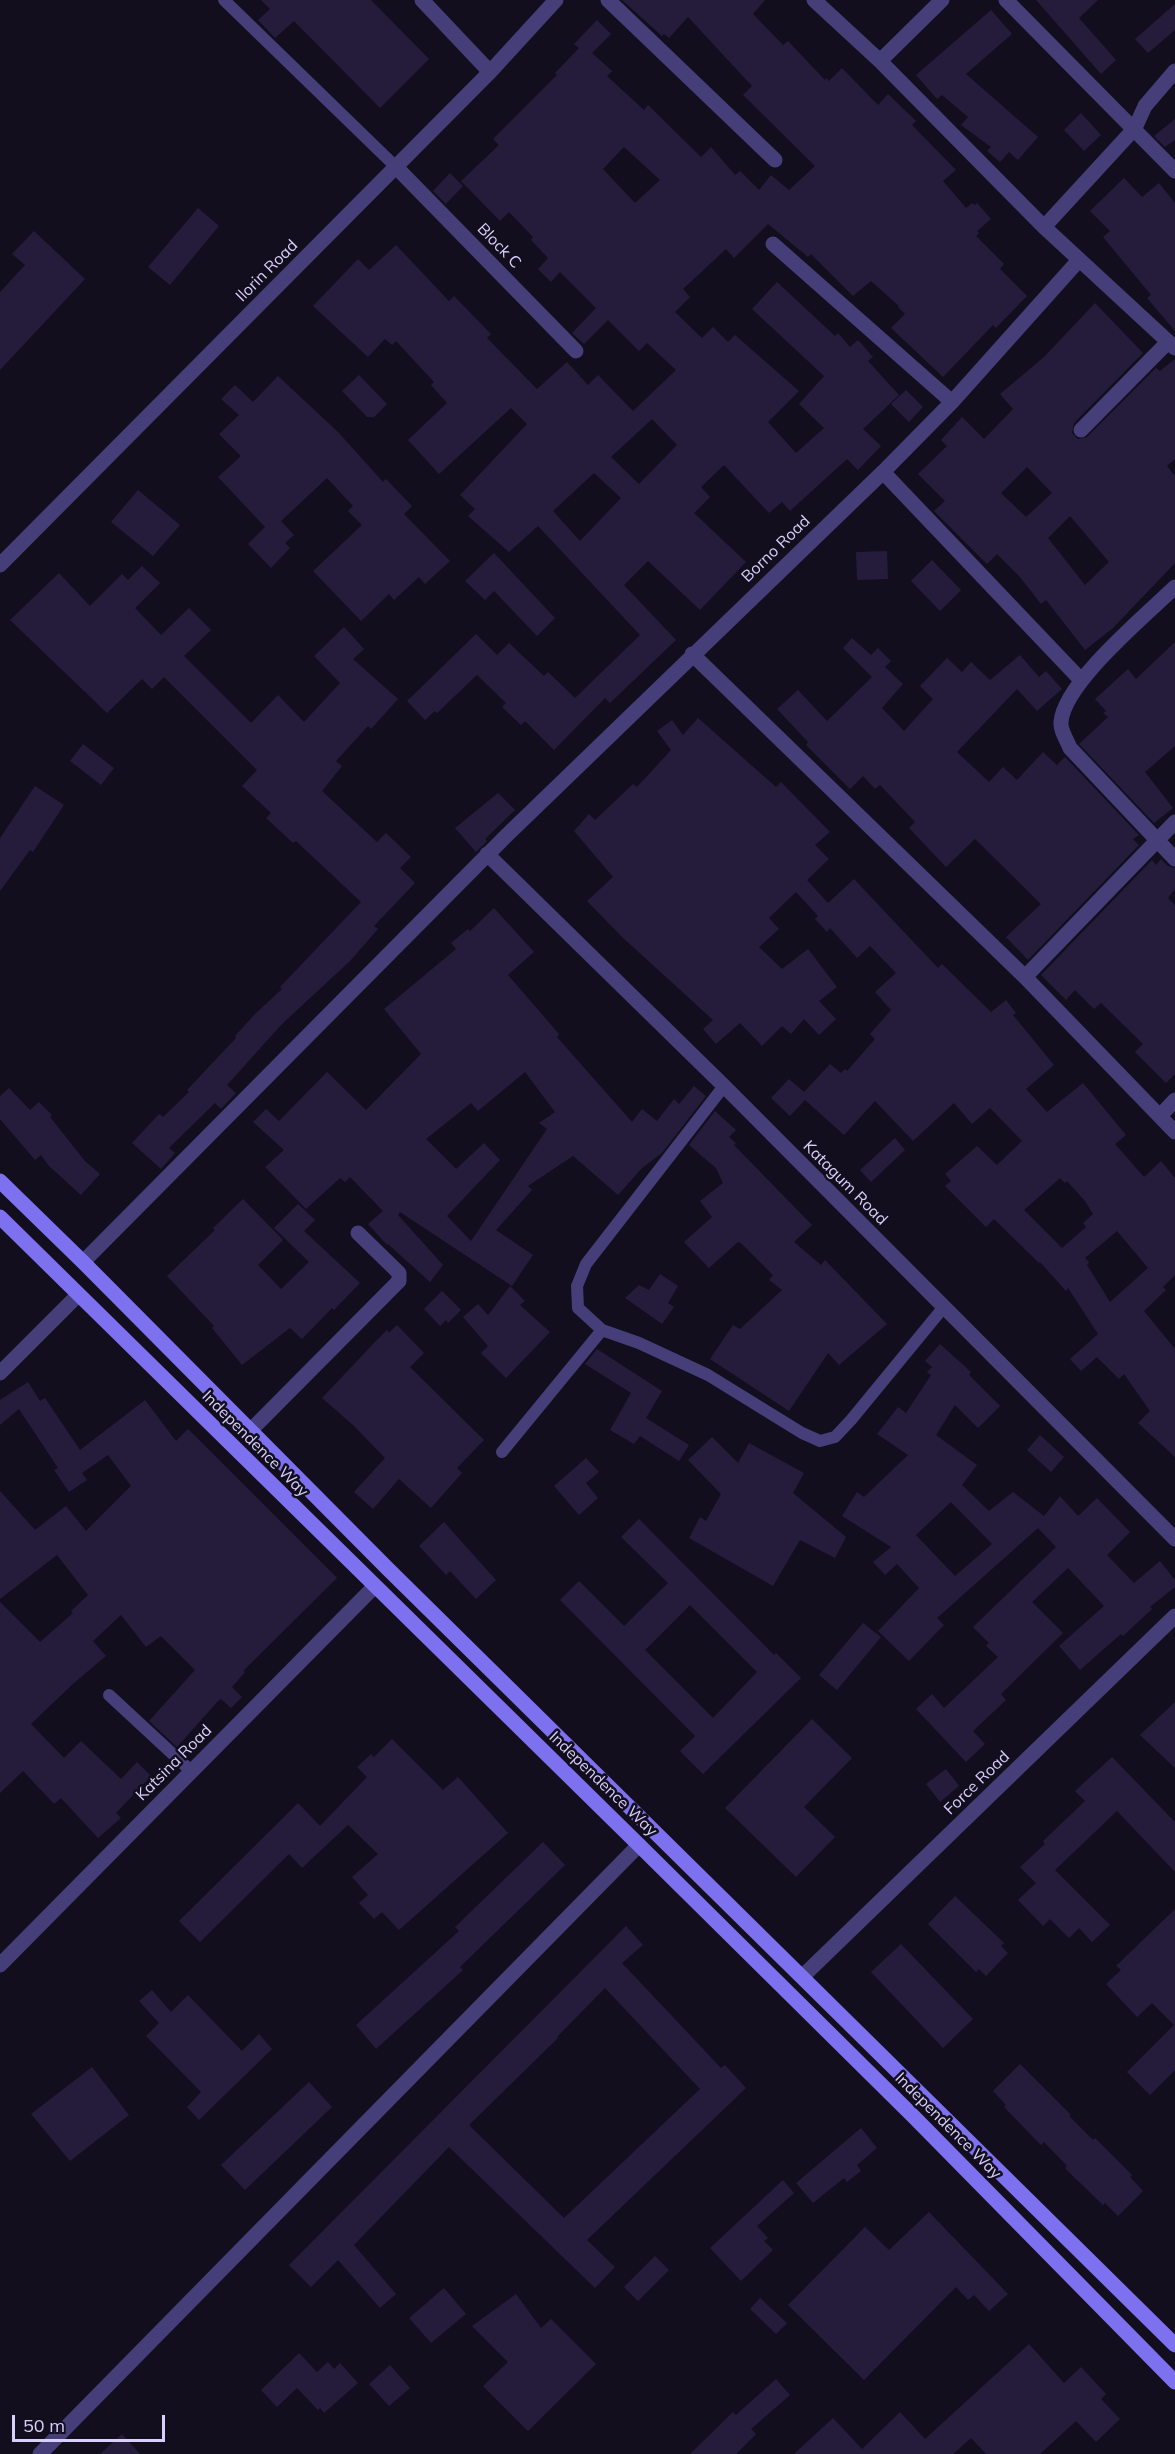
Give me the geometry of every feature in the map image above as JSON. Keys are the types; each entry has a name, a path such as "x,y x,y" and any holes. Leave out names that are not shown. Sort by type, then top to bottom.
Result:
{"main road":[{"name":"Independence Way","path":"0,1181 405,1585 1175,2345"},
{"name":"Independence Way","path":"0,1217 923,2126 1175,2382"}],"street":[{"path":"422,0 490,72"},
{"name":"Ilorin Road","path":"0,565 490,72 556,0"},
{"path":"608,0 775,160"},
{"path":"814,0 880,62 1044,227 1172,345 1081,430"},
{"path":"880,62 942,0"},
{"path":"1006,0 1175,171"},
{"path":"1044,227 1135,128 1145,106 1175,71"},
{"name":"Block C","path":"396,167 576,351"},
{"path":"773,244 952,402"},
{"name":"Borno Road","path":"83,1262 488,854 692,654 883,472 952,402 1079,260"},
{"path":"883,472 1080,679"},
{"path":"1175,587 1080,679 1065,704 1060,724 1070,748 1175,860"},
{"path":"692,654 1025,976 1175,1132"},
{"path":"1025,976 1175,822"},
{"name":"Katagum Road","path":"488,854 724,1086 1175,1539"},
{"path":"1160,1116 1175,1100"},
{"path":"251,1430 399,1281 399,1272 358,1233"},
{"path":"0,1373 78,1295"},
{"name":"Katsina Road","path":"0,1965 374,1587"},
{"name":"Force Road","path":"803,1976 1175,1617"},
{"path":"40,2454 639,1845"}],"lane":[{"path":"224,0 396,167"},
{"path":"724,1086 586,1263 577,1286 578,1308 602,1330 639,1343 708,1376 802,1433 820,1441 835,1437 851,1420 943,1308"},
{"path":"502,1452 602,1330"},
{"path":"109,1695 191,1772"}],"building":[{"path":"261,0 371,0 429,59 380,108 294,21 275,38 258,20 270,9"},
{"path":"622,0 765,0 753,14 783,45 788,41 825,80 826,78 829,81 842,68 878,105 888,94 916,121 912,125 956,170 943,181 966,208 972,203 975,205 977,203 991,219 977,231 979,233 976,236 1004,264 1000,269 1027,296 996,328 993,325 943,377 891,328 905,314 871,281 853,296 811,254 808,257 768,224 734,258 726,249 683,289 690,297 675,312 702,338 713,327 728,342 735,335 799,391 768,422 796,453 824,428 799,404 824,376 752,309 777,282 835,336 838,333 850,347 858,340 873,357 868,361 899,395 863,429 881,446 858,470 847,459 790,511 782,502 769,513 724,465 701,487 710,497 694,513 746,562 700,610 648,561 624,585 676,640 610,703 605,698 554,750 525,721 521,725 502,707 506,703 477,675 437,713 435,711 425,720 407,701 476,634 497,655 509,643 544,676 548,672 575,698 640,635 538,526 509,552 468,516 475,509 460,495 527,424 511,408 439,474 408,440 447,403 431,385 434,382 396,341 392,345 385,339 368,357 313,306 358,259 369,270 396,245 449,301 454,296 491,334 487,338 537,389 567,362 588,385 598,375 633,411 676,370 647,343 639,351 608,320 584,344 572,333 596,308 560,272 551,282 538,269 548,258 531,240 533,237 509,212 500,221 461,181 499,145 493,139 557,75 555,73 579,48 574,44 597,20 611,34 592,53 612,71 607,76 644,110 648,105 701,157 711,147 735,175 740,171 759,190 771,175 789,190 815,166 743,95 752,86 688,17 669,38 664,34 662,36","holes":["624,147 660,180 635,203 603,169","652,419 677,445 639,484 611,457","594,473 621,498 580,541 553,511"]},
{"path":"1036,0 1098,0 1079,18 1116,60 1101,74"},
{"path":"1175,4 1175,30 1148,53 1135,39"},
{"path":"991,10 1012,34 966,74 1038,137 1018,160 1009,152 1000,162 987,151 991,147 961,125 968,117 942,95 937,99 916,75"},
{"path":"1081,113 1101,135 1084,151 1064,130"},
{"path":"1175,119 1175,140 1165,147 1154,136"},
{"path":"450,173 463,186 446,204 433,191"},
{"path":"1124,178 1142,197 1159,183 1175,203 1175,331 1147,298 1151,295 1103,237 1110,231 1090,211"},
{"path":"198,208 219,226 170,285 148,267"},
{"path":"34,231 85,279 0,370 0,292 25,265 12,254"},
{"path":"1095,303 1143,353 1074,423 1072,433 1078,439 1087,437 1156,368 1160,371 1175,359 1175,459 1167,466 1175,476 1175,563 1113,628 1085,650 1046,600 1041,604 1020,577 997,554 987,564 934,511 945,501 918,474 947,446 941,440 962,417 984,439 1013,409 1000,394 1044,357","holes":["1027,467 1052,493 1026,517 1001,493","1070,516 1109,562 1085,585 1048,538"]},
{"path":"359,375 387,404 374,417 367,417 342,391"},
{"path":"278,376 338,432 383,482 386,479 412,506 404,514 450,561 425,584 419,577 394,600 389,594 361,621 313,571 362,525 348,511 353,506 327,478 281,521 294,535 285,543 290,548 271,568 248,544 265,527 218,477 241,456 219,434 239,415 221,399 235,385 253,402"},
{"path":"906,390 923,407 909,422 891,404"},
{"path":"138,490 180,525 153,556 111,522"},
{"path":"887,551 888,579 857,580 856,552"},
{"path":"494,553 555,618 537,636 494,591 485,600 465,581"},
{"path":"932,560 961,590 940,611 911,581"},
{"path":"142,566 160,583 135,608 161,635 189,608 211,630 184,656 251,723 278,695 304,722 340,683 314,656 344,627 364,649 353,659 398,699 371,729 368,726 336,761 342,766 322,791 377,842 386,833 411,857 400,868 415,883 374,926 378,929 350,961 282,1024 227,1085 236,1093 221,1109 215,1103 169,1148 175,1153 161,1169 132,1143 159,1114 163,1117 189,1092 187,1090 236,1038 235,1036 282,989 280,987 361,902 296,841 293,843 266,818 271,813 242,786 257,770 164,677 152,689 142,679 107,713 10,620 59,573 90,606 122,574 128,580"},
{"path":"852,638 871,655 878,648 891,661 885,667 903,684 882,708 904,731 933,699 920,686 947,658 962,672 971,662 990,680 1020,655 1039,677 1046,671 1062,689 1037,711 1017,689 957,752 989,782 1003,767 1017,780 1043,752 1057,765 1065,757 1139,835 1133,839 1139,845 1028,960 1006,937 1041,904 975,839 946,867 909,828 915,822 880,785 875,789 863,776 850,789 806,745 808,742 777,709 798,690 827,721 872,677 843,648"},
{"path":"1175,642 1175,746 1145,772 1173,808 1154,823 1079,744 1108,717 1103,713 1106,711 1095,699 1128,669 1136,679"},
{"path":"698,718 776,787 781,782 830,832 815,845 829,859 807,880 828,903 854,879 938,968 942,964 991,1012 1006,1000 1016,1013 1013,1015 1054,1065 1026,1089 1047,1112 1083,1083 1126,1135 1115,1144 1144,1177 1161,1161 1175,1178 1175,1275 1163,1287 1166,1290 1144,1311 1175,1349 1175,1457 1138,1423 1150,1411 1124,1374 1119,1379 1097,1357 1081,1371 1070,1359 1098,1334 1068,1288 1066,1291 1040,1262 994,1219 986,1227 945,1186 951,1181 945,1174 977,1146 997,1165 1022,1141 990,1108 972,1124 954,1103 913,1141 875,1101 844,1135 805,1100 790,1116 771,1098 789,1079 804,1092 830,1064 841,1073 845,1069 847,1071 875,1039 870,1034 891,1010 875,992 896,973 870,946 857,958 830,928 827,932 815,919 818,916 796,892 769,918 779,929 759,947 782,969 808,949 837,987 819,1001 836,1019 819,1035 804,1019 791,1034 782,1026 762,1046 740,1023 716,1044 703,1029 713,1020 621,936 587,901 613,877 574,831 589,814 595,820 633,784 637,787 671,750 657,731 672,720 683,735","holes":["1060,1178 1065,1183 1067,1181 1093,1214 1083,1223 1086,1227 1062,1248 1024,1210","1117,1231 1148,1268 1110,1302 1085,1258"]},
{"path":"83,744 114,768 101,785 70,761"},
{"path":"35,786 64,805 33,852 30,850 0,891 0,838"},
{"path":"498,793 515,810 485,839 487,841 476,852 455,828"},
{"path":"1161,859 1168,866 1175,868 1175,889 1168,898 1175,905 1175,1074 1166,1083 1135,1052 1143,1044 1101,1003 1094,1009 1075,990 1066,1000 1041,975 1152,860 1156,865"},
{"path":"494,908 534,952 508,975 559,1034 557,1037 632,1122 642,1109 657,1121 674,1099 679,1104 694,1086 706,1096 662,1153 642,1168 618,1195 573,1156 528,1186 532,1190 496,1230 533,1255 512,1286 400,1212 398,1215 443,1265 430,1282 387,1245 368,1224 383,1211 350,1177 345,1182 340,1178 306,1209 265,1167 284,1150 253,1122 266,1109 279,1121 327,1072 366,1110 421,1054 384,1009 456,949 451,943 468,929 470,931","holes":["525,1072 555,1112 539,1123 547,1129 471,1241 447,1216 500,1160 484,1143 456,1169 426,1139 471,1103 478,1111"]},
{"path":"9,1088 30,1110 39,1102 52,1115 50,1117 85,1161 100,1174 81,1195 49,1166 41,1155 35,1160 0,1119 0,1096"},
{"path":"715,1111 736,1130 729,1137 736,1143 734,1145 812,1225 794,1242 821,1265 825,1260 887,1324 839,1365 828,1353 789,1411 710,1359 733,1325 740,1329 782,1290 769,1280 773,1275 741,1243 738,1242 709,1268 684,1242 712,1217 700,1201 723,1183 716,1168 689,1145"},
{"path":"895,1138 905,1150 871,1182 860,1170"},
{"path":"243,1199 283,1240 258,1265 281,1289 309,1262 274,1228 298,1204 315,1220 304,1231 360,1283 302,1339 290,1328 242,1365 212,1328 214,1326 167,1276 215,1230 213,1228"},
{"path":"660,1274 678,1286 668,1303 674,1307 662,1324 625,1298 639,1285 649,1290"},
{"path":"510,1286 525,1301 520,1305 550,1332 506,1378 481,1353 488,1346 463,1317 478,1304 488,1315"},
{"path":"442,1291 461,1310 448,1323 446,1320 440,1326 424,1309"},
{"path":"397,1325 424,1353 410,1367 484,1440 457,1468 462,1473 431,1508 399,1479 373,1509 354,1492 385,1458 322,1398 387,1330 389,1333"},
{"path":"940,1344 971,1372 969,1375 1000,1406 978,1428 955,1405 936,1435 977,1465 962,1485 989,1511 1013,1492 1044,1516 1060,1496 1078,1516 1097,1498 1130,1532 1107,1555 1134,1583 1160,1561 1175,1580 1175,1587 1150,1607 1152,1609 1123,1636 1121,1634 1080,1670 1059,1646 1104,1606 1068,1568 1032,1602 1063,1633 1001,1694 1006,1700 973,1731 985,1744 966,1762 916,1709 932,1694 944,1708 998,1657 986,1646 989,1643 973,1627 1056,1547 1038,1528 937,1618 944,1625 909,1661 878,1631 919,1588 897,1564 885,1575 873,1562 891,1547 842,1516 857,1492 864,1497 908,1455 877,1434 898,1407 906,1413 931,1375 927,1372 932,1367 925,1361","holes":["951,1502 992,1544 955,1576 916,1535"]},
{"path":"597,1349 662,1391 646,1418 689,1445 679,1461 640,1436 634,1444 610,1430 631,1393 585,1364"},
{"path":"28,1382 40,1401 45,1398 80,1450 145,1400 176,1441 188,1429 337,1578 243,1671 245,1672 232,1687 242,1697 231,1708 221,1699 218,1701 177,1747 149,1721 195,1670 161,1636 146,1647 121,1615 93,1641 106,1656 31,1724 64,1758 81,1741 121,1779 137,1762 151,1776 116,1813 121,1818 98,1838 61,1798 54,1804 23,1771 0,1793 0,1602 40,1642 73,1613 71,1611 88,1595 57,1555 0,1599 0,1491 35,1530 66,1506 86,1531 131,1486 108,1455 82,1473 87,1480 69,1492 54,1470 58,1468 19,1409 0,1425 0,1400"},
{"path":"1040,1435 1064,1457 1051,1472 1027,1450"},
{"path":"712,1437 738,1463 749,1443 804,1473 793,1493 846,1537 835,1558 800,1540 773,1586 689,1538 700,1517 706,1521 721,1494 688,1460"},
{"path":"586,1458 599,1472 586,1483 598,1498 579,1515 554,1486"},
{"path":"639,1519 774,1655 776,1653 801,1678 703,1774 680,1751 695,1736 560,1600 579,1581 624,1626 668,1583 621,1537","holes":["690,1605 757,1672 713,1718 645,1650"]},
{"path":"444,1522 496,1580 476,1599 450,1571 446,1575 419,1546"},
{"path":"863,1623 881,1637 837,1690 819,1675"},
{"path":"1175,1702 1175,1768 1140,1735"},
{"path":"812,1719 852,1758 804,1807 835,1837 796,1877 725,1808"},
{"path":"392,1739 443,1790 458,1777 508,1833 399,1930 382,1912 374,1919 359,1903 368,1895 352,1877 378,1854 348,1825 302,1868 289,1854 200,1942 179,1921 298,1803 320,1826 367,1777 357,1767 371,1754 374,1757"},
{"path":"1112,1757 1175,1822 1175,1872 1117,1811 1055,1870 1110,1925 1092,1942 1079,1928 1069,1938 1050,1919 1043,1926 1018,1900 1036,1883 1020,1867 1045,1844 1043,1841 1085,1801 1075,1791"},
{"path":"946,1769 959,1786 940,1802 926,1784"},
{"path":"543,1842 565,1865 460,1967 463,1970 376,2049 356,2025 459,1931 455,1927"},
{"path":"955,1896 1004,1943 1001,1946 1008,1953 986,1976 979,1969 976,1972 928,1924"},
{"path":"1175,1909 1175,2070 1150,2095 1127,2072 1174,2025 1152,2003 1137,2017 1106,1984 1121,1970 1116,1966"},
{"path":"626,1926 643,1945 622,1963 721,2068 725,2065 746,2088 587,2240 615,2267 595,2288 449,2147 354,2245 396,2294 380,2308 338,2260 311,2287 289,2265","holes":["605,1988 700,2089 564,2218 469,2125 558,2038"]},
{"path":"901,1944 973,2019 943,2048 871,1972"},
{"path":"152,1990 171,2012 188,1995 242,2051 259,2034 272,2049 199,2120 187,2107 201,2092 146,2036 159,2023 139,2001"},
{"path":"1020,2064 1093,2140 1095,2138 1132,2175 1130,2177 1143,2191 1118,2216 1105,2203 1103,2205 1065,2168 1067,2166 1044,2142 1041,2145 1004,2107 1006,2105 993,2091"},
{"path":"92,2067 129,2115 70,2161 31,2114"},
{"path":"309,2082 332,2107 245,2190 221,2165"},
{"path":"861,2128 877,2148 857,2165 861,2171 847,2182 844,2178 813,2203 796,2183"},
{"path":"783,2180 794,2193 757,2226 768,2238 764,2241 773,2250 741,2281 710,2248"},
{"path":"929,2212 1008,2294 989,2311 974,2295 968,2300 956,2287 864,2380 788,2305 865,2227 889,2250"},
{"path":"655,2256 669,2270 638,2301 624,2287"},
{"path":"444,2288 466,2314 431,2343 409,2318"},
{"path":"516,2294 541,2328 551,2319 596,2364 528,2431 483,2386 508,2362 472,2326"},
{"path":"760,2298 787,2323 776,2334 750,2309"},
{"path":"1029,2344 1064,2383 1081,2367 1106,2394 1101,2399 1120,2419 1096,2442 1076,2421 1040,2454 986,2454 971,2438 953,2454 794,2454 833,2418 862,2449 900,2412 925,2439"},
{"path":"299,2353 317,2372 328,2362 334,2369 340,2363 358,2383 324,2413 320,2408 318,2410 297,2388 277,2407 261,2390"},
{"path":"390,2365 410,2388 389,2406 369,2384"},
{"path":"776,2379 790,2395 751,2429 756,2434 736,2454 690,2454 733,2412 736,2415"},
{"path":"122,2434 140,2454 100,2454"}]}
